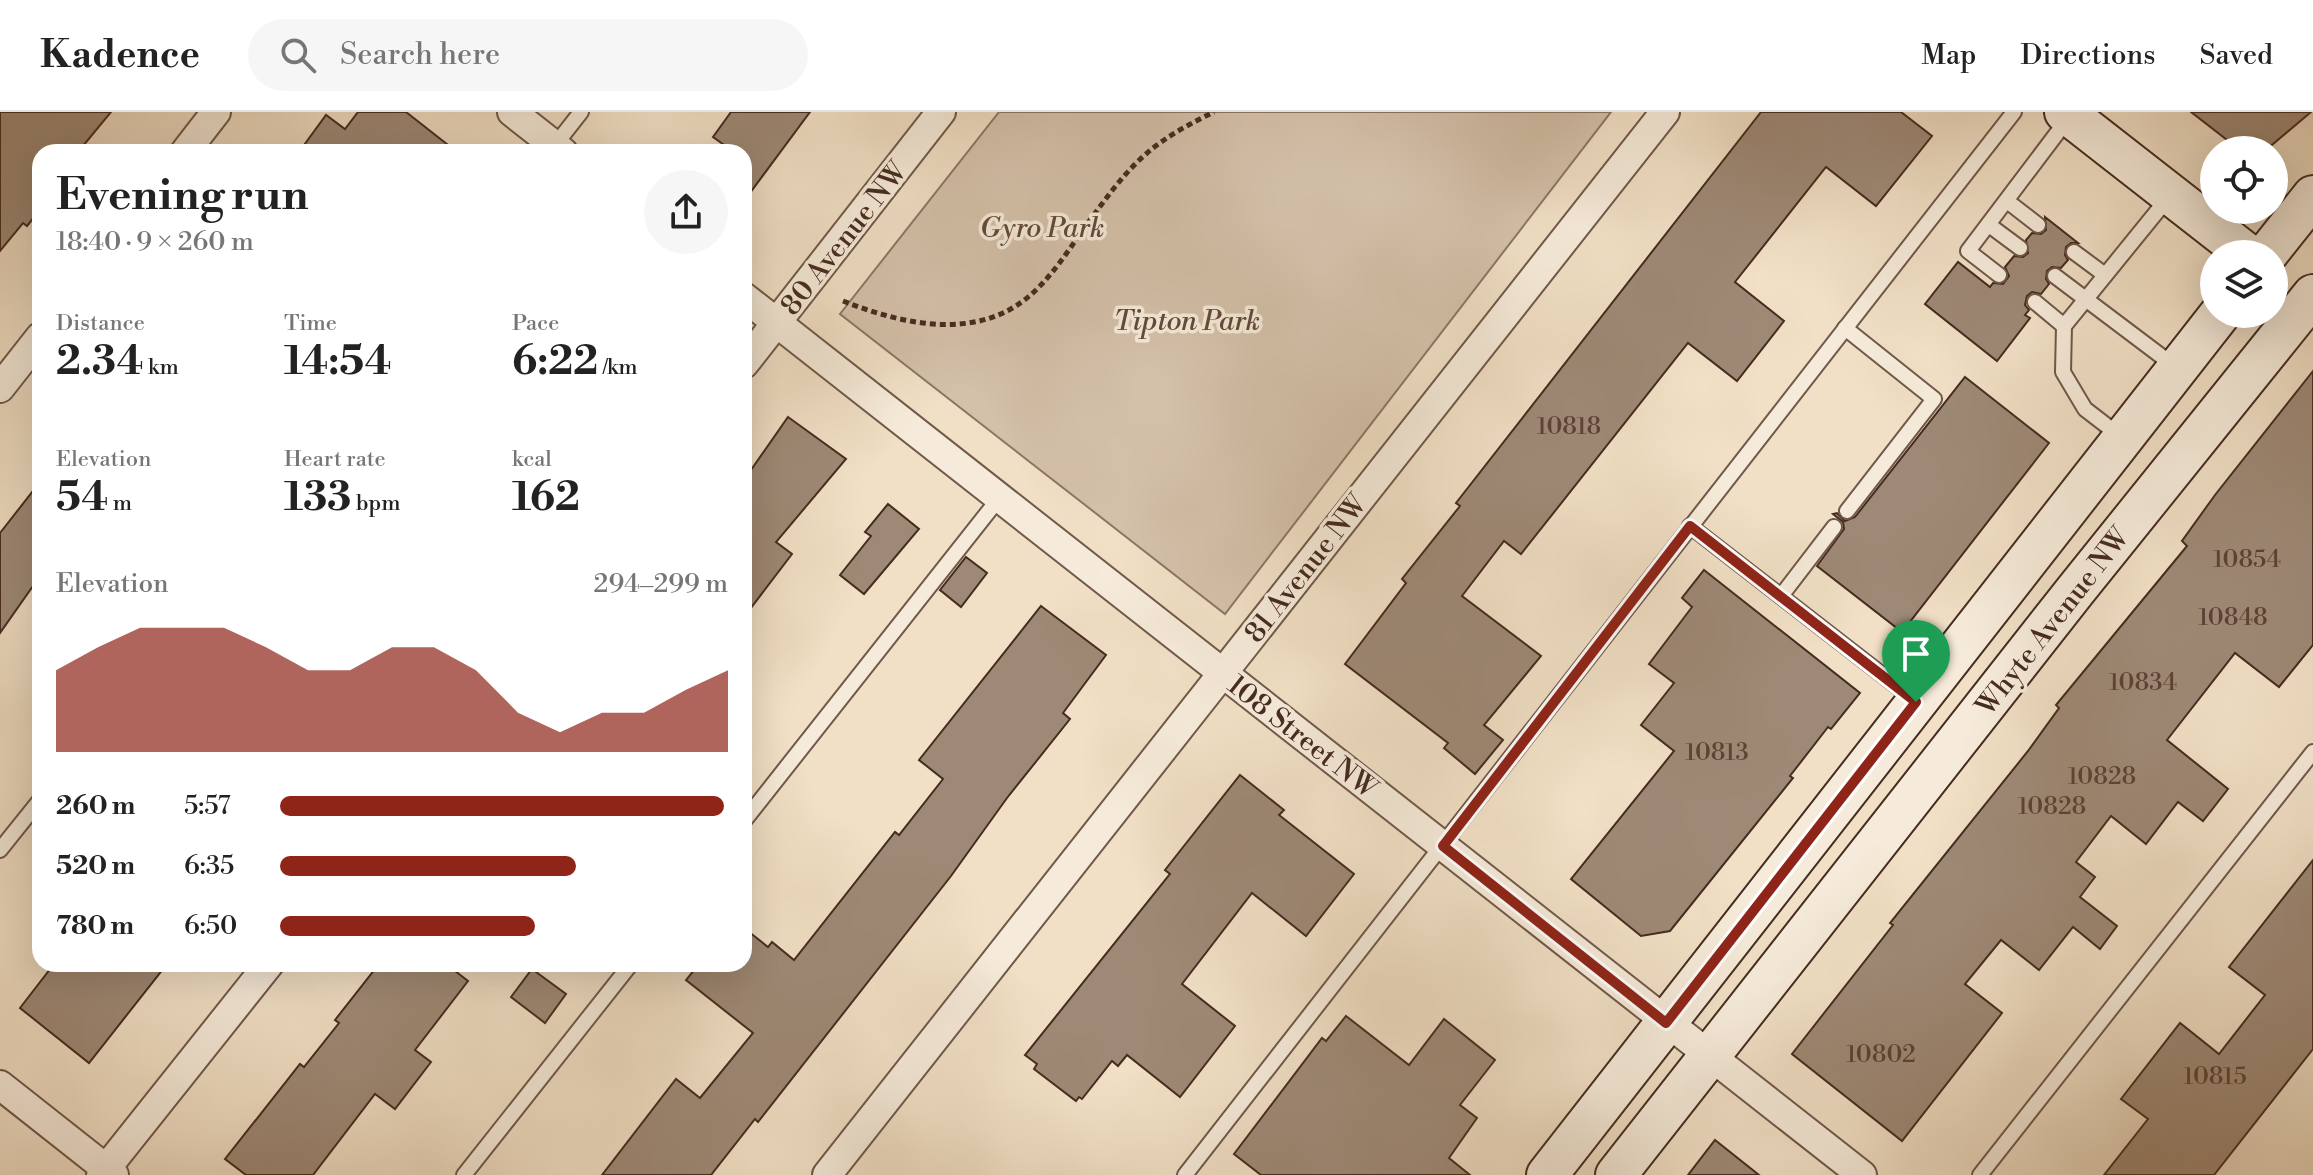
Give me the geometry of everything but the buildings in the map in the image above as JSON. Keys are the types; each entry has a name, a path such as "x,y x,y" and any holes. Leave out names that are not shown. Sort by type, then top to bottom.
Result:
{"main road":[{"path":"2067,114 2229,240"},
{"path":"2278,240 2313,196"},
{"path":"2288,285 2311,301"},
{"name":"Whyte Avenue NW","path":"1616,1175 2311,301"},
{"name":"Whyte Avenue NW","path":"1547,1175 2209,328"}],"street":[{"path":"191,144 216,112"},
{"path":"512,112 549,144"},
{"name":"80 Avenue NW","path":"752,354 941,112"},
{"name":"81 Avenue NW","path":"827,1175 1665,112"},
{"name":"108 Street NW","path":"752,303 1862,1175"},
{"path":"0,388 32,347"},
{"path":"0,1085 107,1173 263,972"}],"lane":[{"path":"560,144 581,112"},
{"path":"1185,1175 2014,112"},
{"path":"1999,275 1968,251 2067,114"},
{"path":"2122,438 2085,409 2063,372 2064,326 2171,195"},
{"path":"2007,201 2038,225"},
{"path":"1989,225 2020,248"},
{"path":"2074,252 2105,275"},
{"path":"2055,276 2177,368"},
{"path":"2035,302 2064,326"},
{"path":"1845,328 1934,399 1847,511"},
{"path":"752,811 1000,497"},
{"path":"1690,526 1916,702"},
{"path":"1781,596 1834,527"},
{"path":"1980,1175 2313,752"},
{"path":"0,850 32,810"},
{"path":"464,1175 625,972"}],"path":[{"path":"843,301 886,317 919,324 963,324 997,317 1038,288 1113,190 1148,152 1214,112"}],"green space":[{"name":"Tipton Park","path":"999,112 1611,112 1225,614 840,314"}],"route":[{"path":"1690,526 1916,702 1666,1023 1443,846 1690,526"}],"park label":[{"name":"Gyro Park","path":"1042,227"}]}
